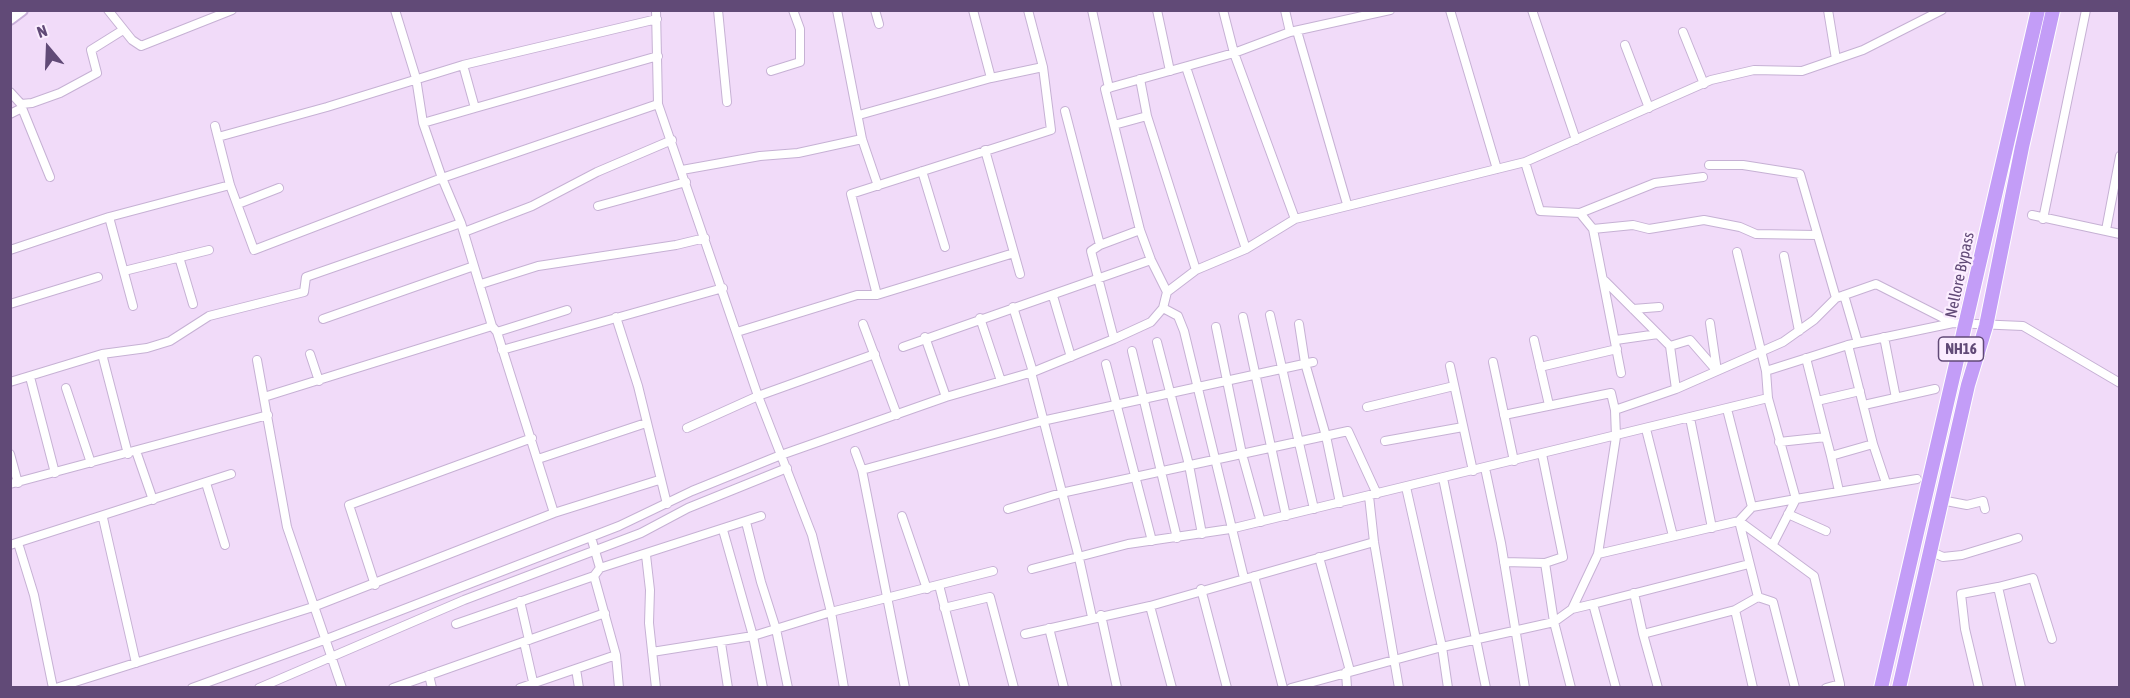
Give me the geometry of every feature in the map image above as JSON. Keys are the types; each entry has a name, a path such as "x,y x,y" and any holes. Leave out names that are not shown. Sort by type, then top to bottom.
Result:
{"highway":[{"name":"Nellore Bypass","path":"1881,687 1960,323 2038,10"},
{"name":"NH16","path":"1899,687 1968,385 1986,326 2022,147 2053,10"}],"main road":[{"path":"10,19 22,10"}],"street":[{"path":"108,10 123,30 141,46 232,10"},
{"path":"395,10 416,78 423,123 461,223 494,329 532,438 554,513"},
{"path":"718,10 727,102"},
{"path":"771,71 800,62 800,29 793,10"},
{"path":"837,10 862,139 878,186"},
{"path":"875,10 879,24"},
{"path":"973,10 991,78"},
{"path":"877,295 850,194 1051,130 1043,67 1028,10"},
{"path":"1092,10 1109,88"},
{"path":"1157,10 1170,71"},
{"path":"1223,10 1234,53 1295,219"},
{"path":"1285,10 1294,32 1347,204"},
{"path":"192,687 324,640 591,537 781,455 946,397 1032,372 1151,322 1163,308 1167,291 1151,260 1140,230 1105,89 1234,53 1294,32 1390,10"},
{"path":"1450,10 1497,168"},
{"path":"1532,10 1576,140"},
{"path":"1828,10 1836,59"},
{"path":"1167,291 1196,270 1246,249 1295,219 1347,204 1525,162 1704,84 1754,70 1802,71 1863,50 1942,10"},
{"path":"2043,219 2086,10"},
{"path":"218,137 327,107 416,78 656,15 658,104 723,288 758,396 812,535 831,612 844,687"},
{"path":"10,114 21,106 60,93 97,73 91,50 123,30"},
{"path":"1683,32 1704,84"},
{"path":"1625,45 1649,108"},
{"path":"423,123 658,56"},
{"path":"463,65 475,108"},
{"path":"859,115 991,78 1043,67"},
{"path":"1186,67 1246,249"},
{"path":"1140,80 1147,116 1196,270"},
{"path":"10,92 21,106 50,177"},
{"path":"215,126 230,185 254,250 442,178 658,104"},
{"path":"1065,111 1100,245"},
{"path":"1114,125 1147,116"},
{"path":"682,170 760,156 798,153 862,139"},
{"path":"464,232 532,206 597,172 672,140"},
{"path":"985,150 1020,274"},
{"path":"2106,230 2120,156"},
{"path":"1525,162 1540,210 1580,213 1656,183 1703,177"},
{"path":"1709,165 1743,165 1800,174 1816,235 1858,343"},
{"path":"921,171 945,247"},
{"path":"598,206 686,182"},
{"path":"10,250 109,218 230,185"},
{"path":"238,204 279,188"},
{"path":"1580,213 1593,230 1621,373"},
{"path":"2032,215 2120,234"},
{"path":"109,218 133,306"},
{"path":"1593,230 1633,225 1649,229 1704,220 1740,227 1756,234 1816,235"},
{"path":"10,382 102,354 147,348 170,340 209,316 304,292 306,277 461,223"},
{"path":"1114,339 1091,251 1100,245 1140,230"},
{"path":"480,284 538,266 705,238"},
{"path":"124,271 209,250"},
{"path":"1737,252 1766,370 1768,398 1796,499 1773,544"},
{"path":"737,332 856,295 877,295 1014,254"},
{"path":"1784,256 1799,331"},
{"path":"179,257 193,304"},
{"path":"903,347 925,337 1053,296 1151,260"},
{"path":"323,319 474,267"},
{"path":"10,304 98,277"},
{"path":"1604,280 1670,346 1676,389"},
{"path":"1615,410 1676,389 1783,342 1840,297 1876,284 1960,323"},
{"path":"502,350 723,288"},
{"path":"1053,296 1071,357"},
{"path":"1013,307 1032,372 1042,422 1079,558 1092,617"},
{"path":"1633,309 1659,307"},
{"path":"1163,308 1178,316 1217,459 1230,529 1244,578"},
{"path":"264,397 494,329 567,310"},
{"path":"1270,315 1314,509"},
{"path":"616,317 638,386 659,480 667,504"},
{"path":"1243,317 1286,516"},
{"path":"980,318 1001,381"},
{"path":"1710,323 1717,371"},
{"path":"1766,370 1848,345 1960,323 2023,326 2120,383"},
{"path":"863,324 897,415"},
{"path":"1299,324 1340,503"},
{"path":"1216,327 1242,454 1261,522"},
{"path":"1540,367 1658,334"},
{"path":"925,337 946,397"},
{"path":"1884,337 1896,398"},
{"path":"1534,340 1549,405"},
{"path":"1670,346 1690,340 1717,371"},
{"path":"1157,342 1189,465 1202,534"},
{"path":"1848,345 1873,444 1886,483"},
{"path":"1132,351 1177,538"},
{"path":"102,354 132,452 153,500"},
{"path":"309,354 319,381"},
{"path":"687,428 758,396 876,354"},
{"path":"1806,358 1839,492"},
{"path":"257,360 287,527 342,687"},
{"path":"862,470 1116,404 1309,362"},
{"path":"1493,362 1514,461"},
{"path":"1106,364 1152,541"},
{"path":"1450,366 1473,471"},
{"path":"30,377 55,472"},
{"path":"1367,406 1454,386"},
{"path":"66,388 92,463"},
{"path":"1864,405 1935,389"},
{"path":"1817,401 1860,391"},
{"path":"1504,415 1611,393 1615,410 1616,437 1598,554 1572,609"},
{"path":"1032,569 1128,544 1202,534 1261,522 1768,398"},
{"path":"1727,409 1752,507"},
{"path":"10,454 14,484 268,415"},
{"path":"1690,418 1712,528"},
{"path":"538,459 646,423"},
{"path":"1385,441 1463,427"},
{"path":"1646,429 1673,536"},
{"path":"1008,509 1061,493 1348,431 1373,495 1374,542 1399,687"},
{"path":"1779,442 1826,437"},
{"path":"375,585 349,505 532,438"},
{"path":"1831,456 1873,444"},
{"path":"855,452 862,470 905,687"},
{"path":"1504,562 1545,563 1563,557 1542,454"},
{"path":"259,687 464,600 641,533 688,508 787,468"},
{"path":"1485,468 1504,562 1525,687"},
{"path":"231,474 103,518 14,544 34,595 54,687 313,607 375,585 554,513 659,480"},
{"path":"1443,478 1486,687"},
{"path":"1598,554 1739,521 1752,507 1917,479"},
{"path":"206,483 225,545"},
{"path":"1406,487 1442,647 1448,687"},
{"path":"1941,500 1967,505 1983,501 1985,509"},
{"path":"1788,514 1826,531"},
{"path":"456,624 594,576 600,568 761,516"},
{"path":"902,516 927,589"},
{"path":"103,518 136,663"},
{"path":"1739,521 1814,576 1840,686 1826,687"},
{"path":"1739,521 1758,597"},
{"path":"746,522 776,629 788,687"},
{"path":"723,530 753,636 763,687"},
{"path":"591,537 600,568"},
{"path":"1930,551 1943,557 1962,555 2018,538"},
{"path":"1025,634 1092,617 1150,606 1201,589 1374,542"},
{"path":"646,555 650,590 649,623 656,687"},
{"path":"1319,557 1348,671 1347,687"},
{"path":"1545,563 1554,622 1571,687"},
{"path":"1291,687 1442,647 1554,622 1572,609 1749,564"},
{"path":"652,652 721,643 753,636 831,612 993,572"},
{"path":"594,576 616,655 619,687"},
{"path":"1254,576 1283,687"},
{"path":"1979,687 1965,629 1961,594 2033,578 2052,639"},
{"path":"939,585 965,687"},
{"path":"1998,587 2021,687"},
{"path":"1201,589 1227,687"},
{"path":"1634,593 1658,687"},
{"path":"944,608 990,597 1014,687"},
{"path":"1643,634 1735,610 1758,597 1773,602 1795,687"},
{"path":"520,601 534,685"},
{"path":"1593,603 1616,687"},
{"path":"1150,606 1172,687"},
{"path":"1735,610 1753,687"},
{"path":"393,687 605,613"},
{"path":"1101,615 1117,687"},
{"path":"1049,628 1064,687"},
{"path":"721,643 728,687"},
{"path":"520,687 534,685 616,655"},
{"path":"576,669 579,687"},
{"path":"429,675 432,687"}],"shaded area":[{"path":"11,11 2119,11 2119,687 11,687"}]}
